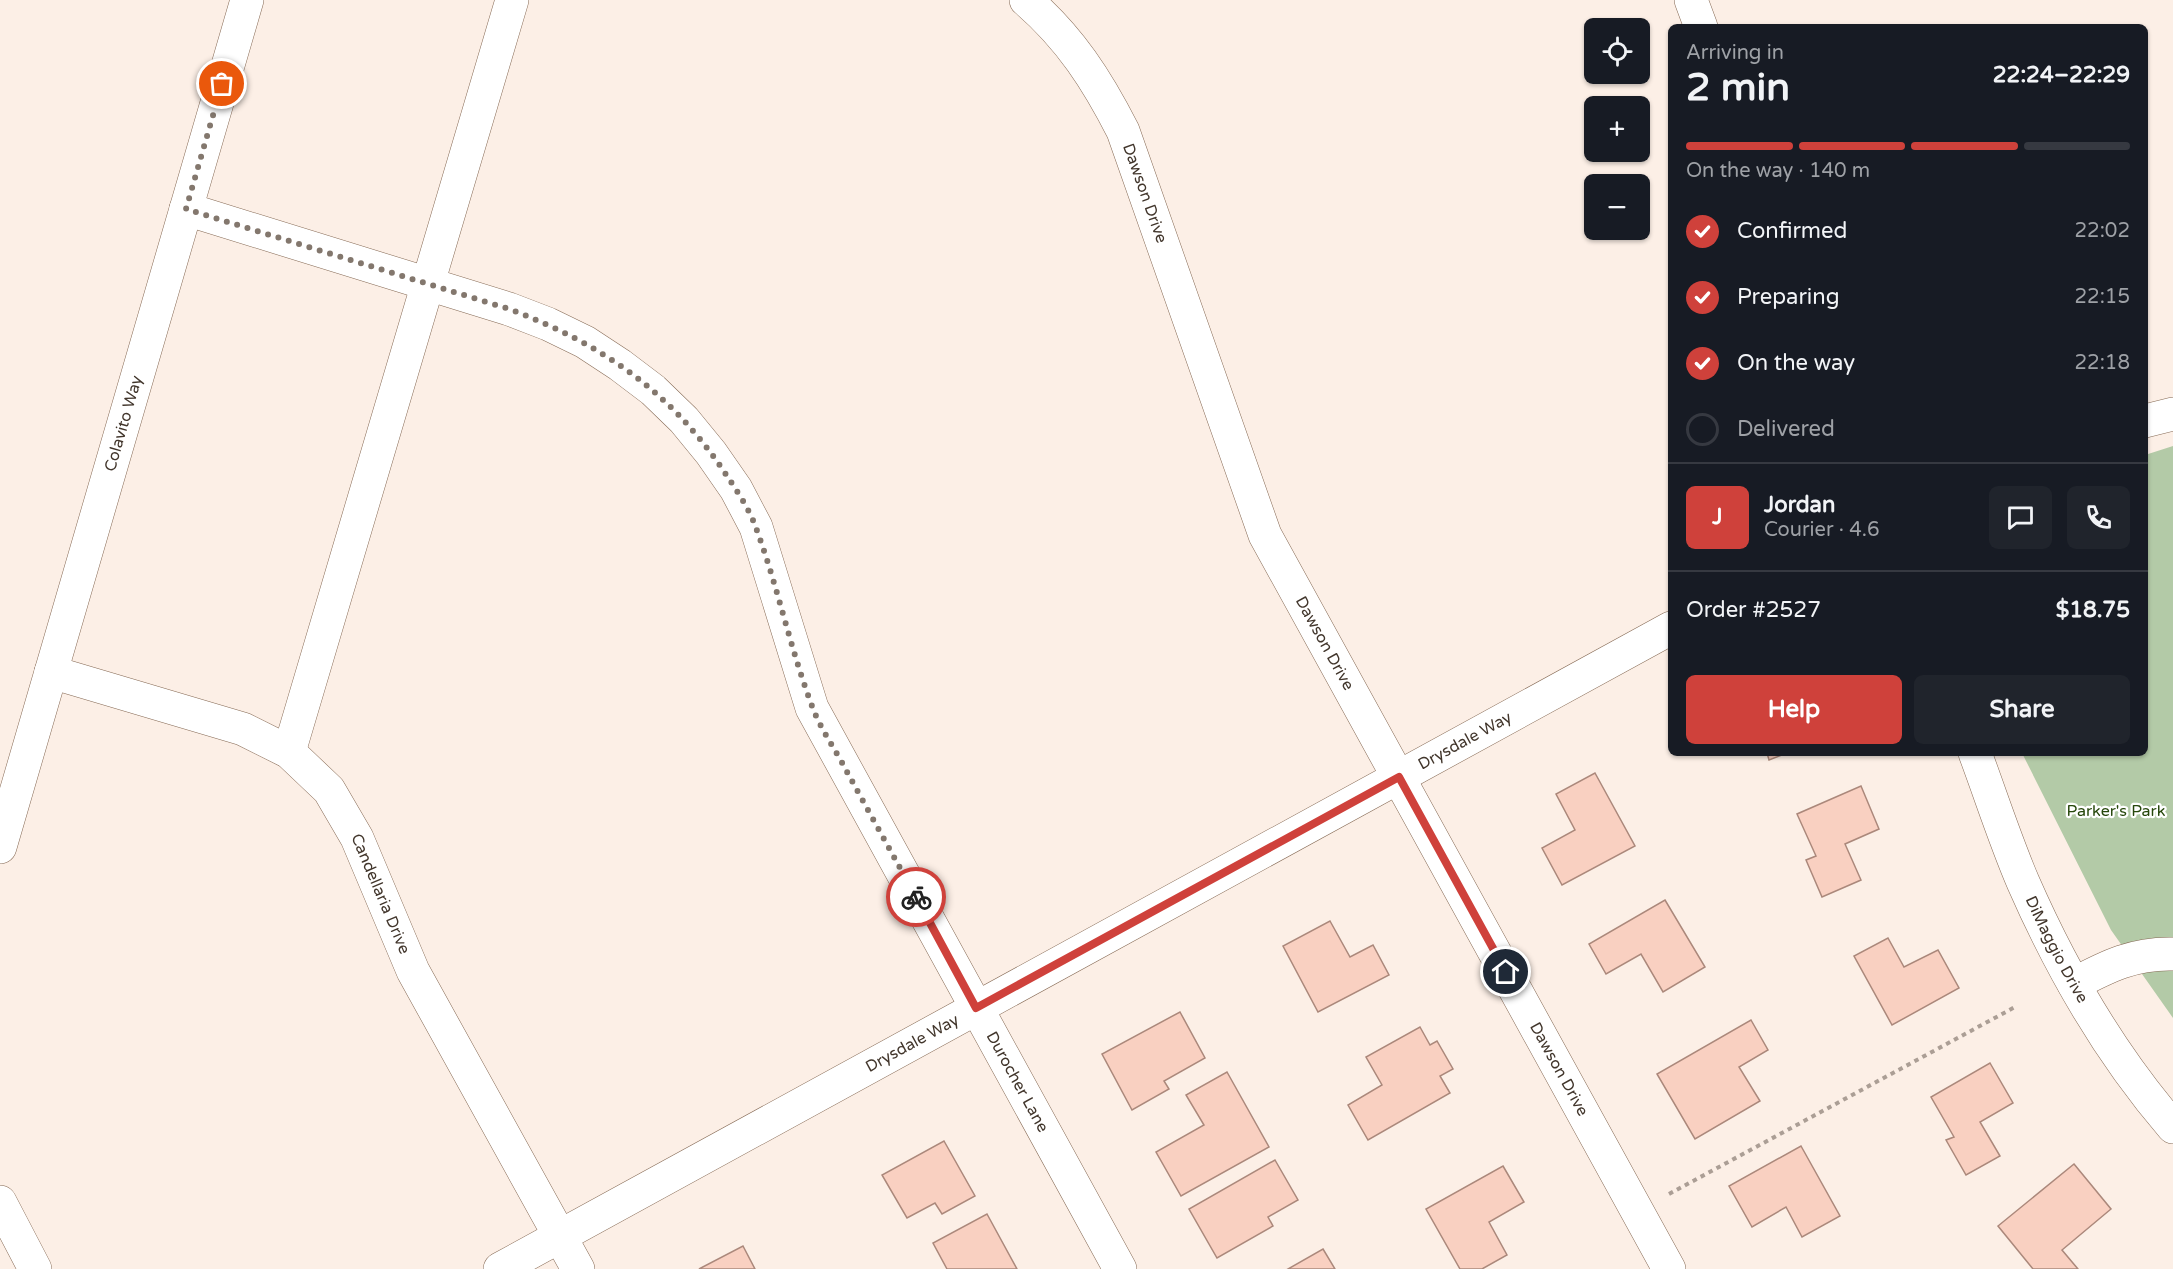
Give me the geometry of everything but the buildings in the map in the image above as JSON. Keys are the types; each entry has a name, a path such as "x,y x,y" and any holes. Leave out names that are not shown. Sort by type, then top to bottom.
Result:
{"street":[{"name":"Colavito Way","path":"0,847 247,0"},
{"path":"289,752 512,0"},
{"name":"Dawson Drive","path":"1026,0 1075,50 1102,90 1124,131 1265,534 1669,1269"},
{"path":"1691,0 1700,24"},
{"name":"Durocher Lane","path":"186,209 509,309 548,324 585,342 620,365 653,390 684,420 736,489 756,526 812,708 1119,1269"},
{"path":"2148,420 2173,414"},
{"name":"Drysdale Way","path":"500,1269 1668,630"},
{"name":"Candellaria Drive","path":"51,672 243,729 289,752 329,790 357,837 413,971 578,1269"},
{"name":"DiMaggio Drive","path":"1976,756 2023,881 2052,943 2074,984 2121,1060 2173,1127"},
{"path":"2074,984 2115,963 2156,954 2173,954"},
{"path":"0,1202 35,1269"}],"path":[{"path":"1637,1212 2015,1007"}],"green space":[{"name":"Parker's Park","path":"2173,446 2173,1018 2111,930 2024,756 2148,756 2148,454"}],"way so far":[{"path":"222,84 186,209 509,309 548,324 585,342 620,365 653,390 684,420 736,489 756,526 812,708 916,897"}],"route":[{"path":"916,897 976,1008 1399,777 1506,972"}]}
